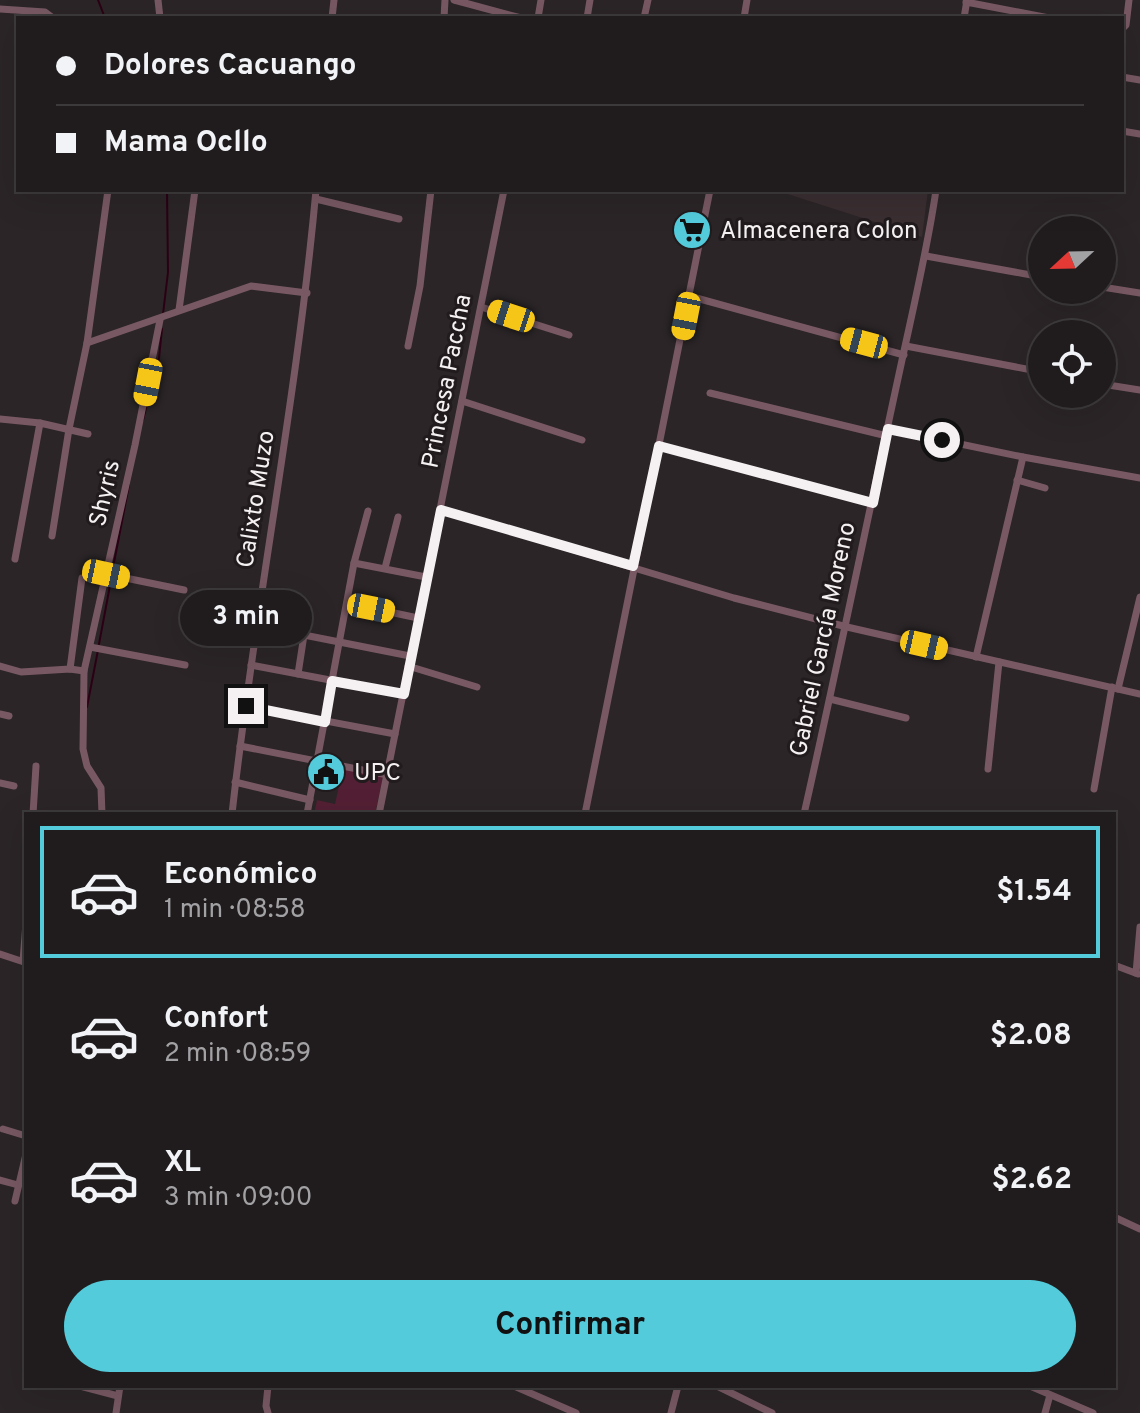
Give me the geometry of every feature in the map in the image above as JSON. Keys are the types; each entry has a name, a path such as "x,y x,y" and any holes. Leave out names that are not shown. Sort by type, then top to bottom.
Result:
{"street":[{"path":"454,0 514,16"},
{"path":"1124,27 1129,0"},
{"path":"967,1 1039,16"},
{"path":"0,9 45,12 50,16"},
{"path":"52,536 87,343 108,192"},
{"path":"179,310 195,192"},
{"path":"408,346 420,286 431,192"},
{"name":"Princesa Paccha","path":"379,812 504,192"},
{"path":"585,812 710,192"},
{"name":"Gabriel García Moreno","path":"804,812 926,256 936,192"},
{"path":"316,194 399,219"},
{"name":"Calixto Muzo","path":"232,812 307,293 316,194"},
{"path":"926,256 1028,274"},
{"path":"87,343 251,286 307,293"},
{"path":"1116,289 1140,293"},
{"path":"689,296 905,350 1028,370"},
{"path":"481,307 569,335"},
{"name":"Shyris","path":"102,812 101,788 87,766 83,749 84,671 160,320"},
{"path":"1116,386 1140,390"},
{"path":"710,393 887,432 1140,478"},
{"path":"462,401 582,440"},
{"path":"0,419 40,423 88,434"},
{"path":"15,559 40,423"},
{"path":"659,446 873,503"},
{"path":"976,657 1023,457"},
{"path":"1017,480 1045,488"},
{"path":"441,510 734,598 1140,694"},
{"path":"307,812 354,563 368,511"},
{"path":"385,568 398,517"},
{"path":"354,563 426,577"},
{"path":"106,574 184,590"},
{"path":"70,669 82,578"},
{"path":"1094,789 1115,688 1140,597"},
{"path":"347,603 418,618"},
{"path":"298,674 304,635 410,656"},
{"path":"90,647 185,665"},
{"path":"988,769 999,662"},
{"path":"251,665 404,694"},
{"path":"0,666 21,672 84,671"},
{"path":"408,666 477,687"},
{"path":"830,699 906,718"},
{"path":"246,706 395,734"},
{"path":"240,746 388,775"},
{"path":"33,812 36,766"},
{"path":"235,782 310,800"},
{"path":"0,783 14,786"},
{"path":"1116,966 1138,974 1140,927"},
{"path":"0,954 24,962"},
{"path":"3,1129 24,1135"},
{"path":"15,1201 24,1162"},
{"path":"0,1180 18,1185"},
{"path":"1116,1218 1140,1229"},
{"path":"88,1388 118,1396"},
{"path":"116,1413 120,1388"},
{"path":"268,1388 268,1413"},
{"path":"519,1388 576,1413"},
{"path":"671,1413 677,1388"},
{"path":"721,1388 772,1413"},
{"path":"1034,1388 1093,1413"},
{"path":"1045,1413 1050,1395"}],"shaded area":[{"path":"781,192 928,192 922,237"},
{"path":"343,769 383,777 375,812 314,812 317,800 335,804"}],"waterway":[{"path":"98,0 104,16"},
{"path":"163,314 168,272 167,192"},
{"path":"143,420 159,358 162,329"},
{"path":"112,573 129,485"},
{"path":"99,644 111,580"},
{"path":"87,707 98,650"}],"place":[{"name":"Almacenera Colon","path":"692,230"},
{"name":"UPC","path":"326,772"}],"route":[{"path":"246,706 325,722 332,681 404,694 441,510 633,566 659,446 873,503 888,429 942,440"}]}
